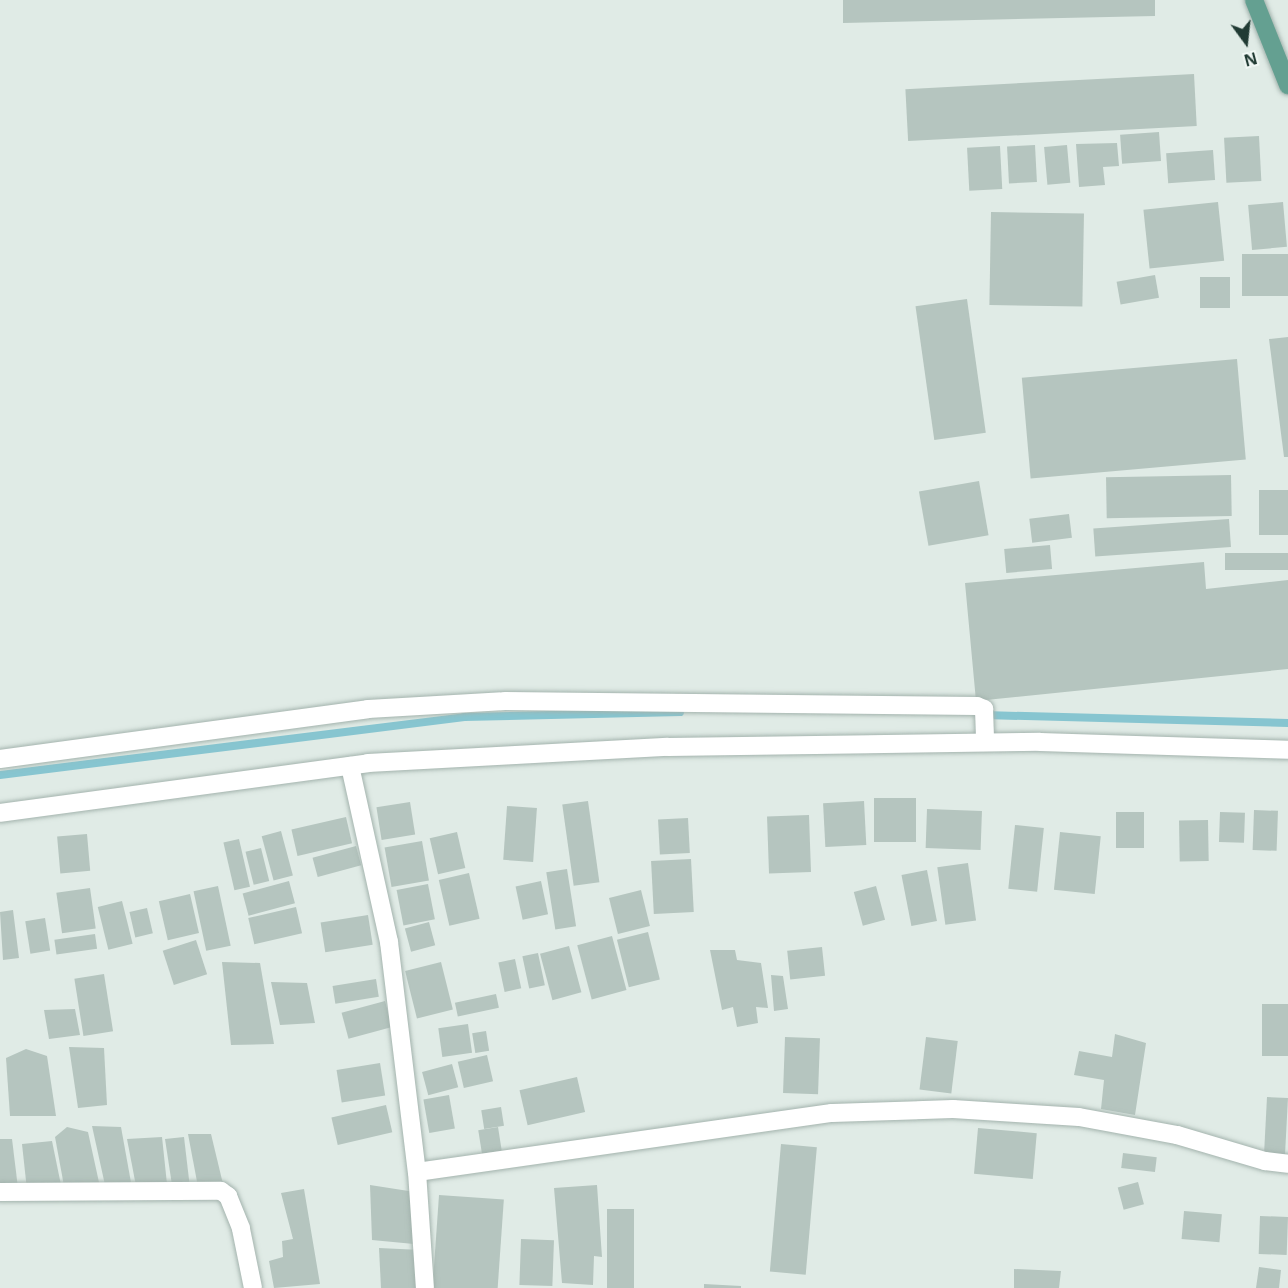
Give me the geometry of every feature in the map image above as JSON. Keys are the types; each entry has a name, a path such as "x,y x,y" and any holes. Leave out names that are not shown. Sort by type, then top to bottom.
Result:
{"main road":[{"path":"1254,0 1288,85"}],"street":[{"path":"0,759 347,712 505,701 978,706 985,713 985,740"},
{"path":"0,813 350,766 679,747 985,740 1288,750"},
{"path":"350,766 389,942 417,1172 425,1288"},
{"path":"417,1172 832,1113 953,1109 1079,1117 1177,1135 1265,1161 1288,1164"},
{"path":"0,1192 221,1191 228,1196 241,1229 253,1288"}],"building":[{"path":"843,0 1155,0 1155,16 843,23"},
{"path":"1194,74 1197,126 908,141 905,89"},
{"path":"1159,132 1161,161 1122,164 1120,135"},
{"path":"1259,136 1261,181 1226,183 1224,138"},
{"path":"1117,143 1119,166 1103,167 1105,185 1079,187 1076,144"},
{"path":"1035,145 1037,182 1009,183 1007,146"},
{"path":"1067,145 1070,183 1047,185 1044,147"},
{"path":"1000,146 1002,189 969,191 967,148"},
{"path":"1213,150 1215,180 1168,183 1166,153"},
{"path":"1218,202 1224,261 1150,269 1143,210"},
{"path":"1283,202 1287,247 1252,250 1248,205"},
{"path":"991,212 1084,214 1082,307 989,305"},
{"path":"1242,254 1288,254 1288,296 1242,296"},
{"path":"1155,275 1159,298 1121,304 1117,282"},
{"path":"1200,277 1230,277 1230,308 1200,308"},
{"path":"967,299 986,433 934,440 916,306"},
{"path":"1288,337 1288,457 1284,457 1269,339"},
{"path":"1237,359 1246,460 1031,478 1022,378"},
{"path":"1231,475 1232,516 1107,518 1106,477"},
{"path":"979,481 989,535 928,546 919,492"},
{"path":"1259,490 1288,490 1288,535 1259,535"},
{"path":"1069,514 1072,538 1032,543 1029,519"},
{"path":"1229,519 1231,547 1095,556 1093,528"},
{"path":"1050,545 1052,569 1006,573 1004,549"},
{"path":"1225,553 1288,553 1288,570 1225,570"},
{"path":"1204,562 1206,589 1288,580 1288,669 976,701 965,583"},
{"path":"874,798 916,798 916,842 874,842"},
{"path":"588,801 599,882 574,886 562,805"},
{"path":"864,801 866,845 825,847 823,803"},
{"path":"410,802 415,835 382,840 376,807"},
{"path":"507,806 537,808 533,862 503,860"},
{"path":"927,809 982,811 981,850 926,848"},
{"path":"1254,810 1278,811 1277,851 1253,850"},
{"path":"1116,812 1144,812 1144,848 1116,848"},
{"path":"1220,812 1245,813 1244,843 1219,842"},
{"path":"809,815 811,872 769,873 767,816"},
{"path":"346,817 352,843 298,856 291,830"},
{"path":"688,818 690,853 660,855 658,820"},
{"path":"1208,820 1209,861 1180,861 1179,821"},
{"path":"1015,825 1044,828 1037,892 1008,889"},
{"path":"281,831 293,875 274,881 262,836"},
{"path":"457,832 465,868 438,874 430,838"},
{"path":"1060,832 1101,836 1095,894 1054,890"},
{"path":"87,834 90,871 60,873 57,837"},
{"path":"239,839 250,887 234,890 223,843"},
{"path":"422,841 429,880 392,887 385,848"},
{"path":"356,846 361,865 318,877 313,858"},
{"path":"261,848 269,881 254,885 245,852"},
{"path":"691,859 694,912 654,914 651,861"},
{"path":"968,863 976,920 945,925 937,867"},
{"path":"567,869 576,926 555,930 546,872"},
{"path":"927,870 937,921 911,926 901,875"},
{"path":"469,873 480,919 449,926 439,880"},
{"path":"289,881 295,903 249,916 243,893"},
{"path":"541,881 548,914 523,920 516,886"},
{"path":"428,884 435,919 403,925 397,890"},
{"path":"218,886 231,946 206,951 194,891"},
{"path":"876,886 885,920 863,926 854,892"},
{"path":"90,888 96,929 62,933 56,893"},
{"path":"641,890 650,926 618,934 609,898"},
{"path":"190,894 199,933 168,940 159,901"},
{"path":"122,901 133,944 108,950 98,907"},
{"path":"296,907 302,933 254,944 248,918"},
{"path":"147,908 153,933 135,937 129,912"},
{"path":"13,910 19,958 3,960 0,912"},
{"path":"368,915 373,945 325,952 321,923"},
{"path":"45,918 50,951 30,954 25,921"},
{"path":"429,922 435,945 411,952 405,928"},
{"path":"648,932 660,980 629,987 617,940"},
{"path":"95,934 97,949 56,955 54,940"},
{"path":"612,936 626,990 592,999 577,945"},
{"path":"196,940 207,974 174,985 163,951"},
{"path":"569,946 581,992 552,1000 540,954"},
{"path":"822,947 825,976 790,979 787,951"},
{"path":"710,950 735,950 737,960 761,963 768,1008 756,1007 758,1023 737,1027 733,1007 722,1010"},
{"path":"538,953 545,985 529,989 522,956"},
{"path":"515,959 521,988 505,992 498,963"},
{"path":"222,962 260,963 274,1044 231,1045"},
{"path":"441,962 453,1010 417,1018 405,971"},
{"path":"104,974 113,1031 83,1036 74,979"},
{"path":"771,975 783,976 788,1009 774,1011"},
{"path":"376,979 379,997 335,1004 333,986"},
{"path":"271,982 307,983 315,1023 280,1025"},
{"path":"496,994 499,1008 458,1016 455,1003"},
{"path":"385,1001 392,1027 349,1039 342,1013"},
{"path":"1262,1004 1288,1004 1288,1056 1262,1056"},
{"path":"75,1009 80,1035 49,1039 44,1010"},
{"path":"468,1024 472,1053 442,1057 438,1028"},
{"path":"486,1031 489,1051 475,1053 472,1033"},
{"path":"1115,1034 1146,1043 1135,1115 1101,1109 1104,1080 1074,1075 1079,1051 1112,1057"},
{"path":"785,1037 820,1038 818,1094 783,1093"},
{"path":"926,1037 958,1041 951,1094 920,1090"},
{"path":"69,1047 104,1048 107,1105 78,1108"},
{"path":"26,1049 47,1056 56,1116 10,1116 6,1058"},
{"path":"487,1055 493,1081 464,1088 458,1062"},
{"path":"380,1063 385,1096 342,1102 337,1070"},
{"path":"452,1064 458,1087 428,1095 422,1072"},
{"path":"577,1077 585,1112 528,1125 520,1090"},
{"path":"449,1095 455,1128 429,1133 423,1100"},
{"path":"1267,1097 1288,1098 1285,1160 1264,1159"},
{"path":"386,1105 392,1132 338,1145 331,1118"},
{"path":"501,1107 504,1126 484,1129 481,1110"},
{"path":"92,1126 121,1127 132,1188 105,1185"},
{"path":"67,1127 88,1132 100,1187 64,1186 55,1137"},
{"path":"498,1127 502,1151 482,1154 478,1130"},
{"path":"978,1128 1037,1133 1033,1179 974,1174"},
{"path":"188,1134 211,1134 223,1184 198,1187"},
{"path":"162,1137 167,1184 136,1186 127,1139"},
{"path":"184,1137 190,1188 172,1185 165,1139"},
{"path":"0,1139 12,1139 18,1188 0,1187"},
{"path":"52,1141 62,1190 27,1190 22,1144"},
{"path":"781,1144 817,1147 806,1275 770,1272"},
{"path":"1123,1153 1157,1157 1155,1172 1121,1168"},
{"path":"1138,1182 1144,1204 1124,1210 1118,1187"},
{"path":"370,1185 415,1192 414,1244 372,1240"},
{"path":"597,1185 602,1257 594,1256 593,1285 562,1283 554,1188"},
{"path":"304,1189 320,1284 274,1288 269,1261 283,1257 282,1241 293,1239 281,1193"},
{"path":"439,1195 504,1200 498,1288 433,1288"},
{"path":"607,1209 634,1209 634,1288 607,1288"},
{"path":"1184,1211 1222,1214 1219,1242 1182,1239"},
{"path":"1260,1216 1288,1217 1287,1255 1259,1254"},
{"path":"521,1239 554,1240 552,1286 519,1285"},
{"path":"379,1248 421,1250 423,1288 381,1288"},
{"path":"1259,1267 1281,1270 1279,1288 1256,1288"},
{"path":"1014,1269 1061,1271 1059,1288 1014,1288"},
{"path":"704,1284 741,1286 741,1288 704,1288"}],"waterway":[{"path":"0,775 464,717 680,712"},
{"path":"984,715 1288,723"}]}
